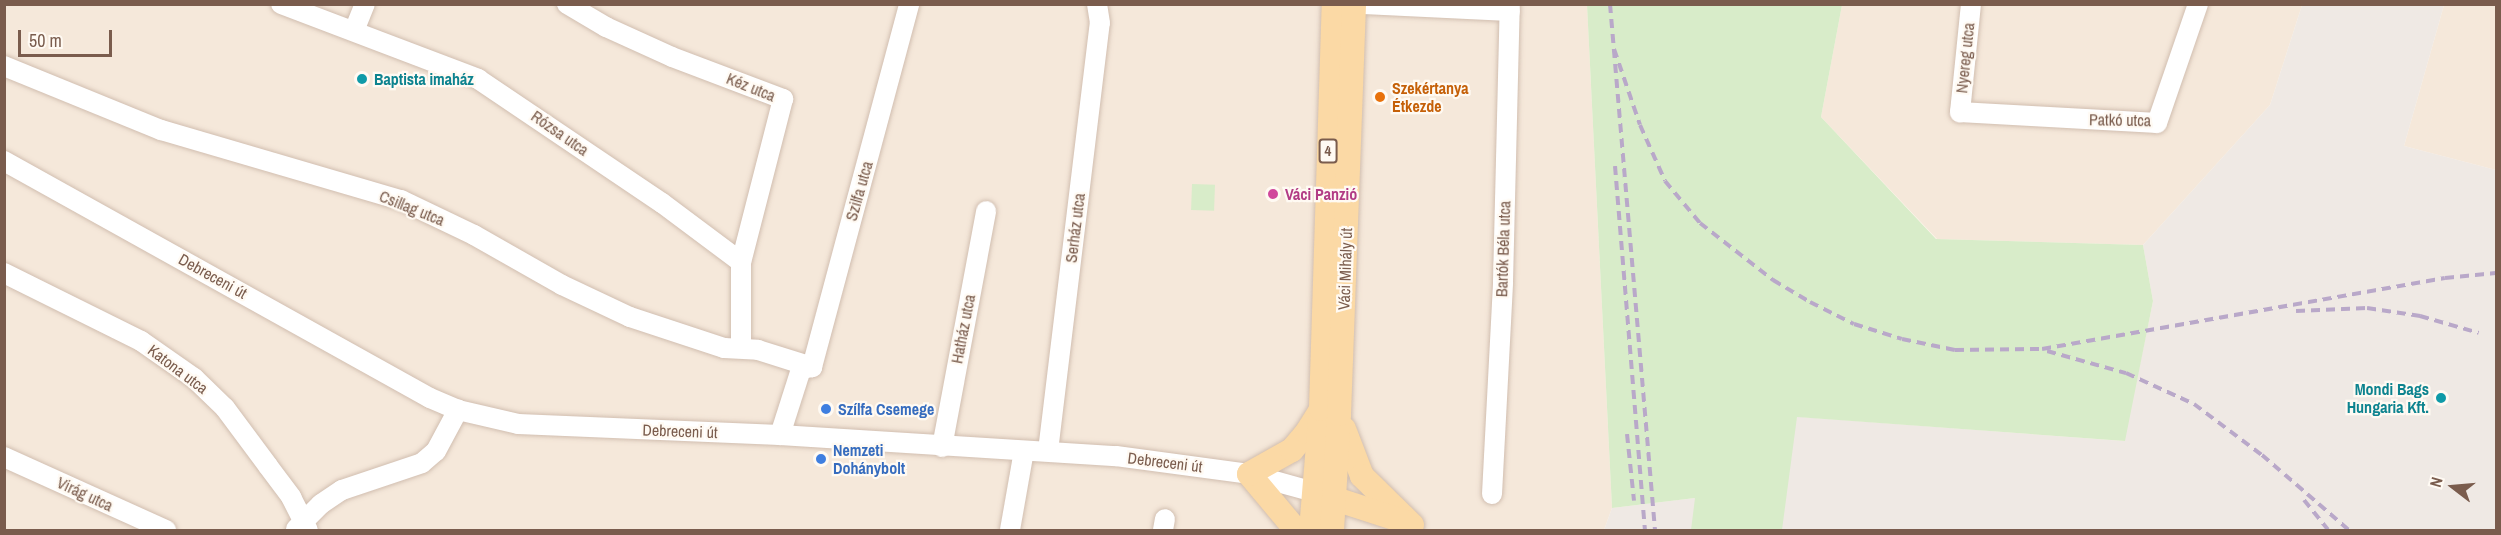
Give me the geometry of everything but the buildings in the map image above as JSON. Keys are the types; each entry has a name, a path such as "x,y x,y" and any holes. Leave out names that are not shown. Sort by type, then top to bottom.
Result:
{"main road":[{"name":"Váci Mihály út","path":"1330,411 1334,4"},
{"name":"Váci Mihály út","path":"1325,495 1354,4"},
{"path":"1296,531 1249,474 1292,450 1330,411"},
{"name":"4","path":"1330,411 1362,476 1419,528"},
{"path":"1311,531 1325,495"},
{"path":"1325,495 1332,531"},
{"name":"Debreceni út","path":"1325,495 1419,528"},
{"path":"1381,531 1419,528"}],"street":[{"name":"Rózsa utca","path":"281,4 478,79 521,105 662,203 741,262"},
{"path":"354,31 365,4"},
{"name":"Kéz utca","path":"567,4 606,27 672,57 783,99 741,262"},
{"name":"Szilfa utca","path":"784,436 807,368 909,4"},
{"name":"Serház utca","path":"1048,451 1100,23 1098,4"},
{"path":"1363,4 1510,8"},
{"name":"Nyereg utca","path":"1960,112 1971,4"},
{"name":"Patkó utca","path":"1960,112 2157,123 2198,4"},
{"name":"Bartók Béla utca","path":"1492,494 1503,282 1510,8"},
{"name":"Csillag utca","path":"4,66 161,130 401,200 474,235 562,285 630,317 724,348 758,350 807,368"},
{"name":"Debreceni út","path":"4,161 451,407 518,424 1048,451 1174,462 1249,474 1325,495"},
{"name":"Hatház utca","path":"942,447 986,211"},
{"path":"741,262 741,348"},
{"name":"Katona utca","path":"4,273 141,341 194,378 225,408 291,497 302,527"},
{"path":"302,527 342,490 402,467 422,463 436,452 451,407"},
{"path":"1010,531 1024,451"},
{"name":"Virág utca","path":"4,457 166,531"}],"shaded area":[{"path":"4,5 1587,5 1612,508 1604,530 5,530"},
{"path":"1842,5 2302,5 2270,105 2143,245 1937,239 1821,117"},
{"path":"2302,5 2444,5 2404,146 2496,170 2496,530 1604,530 1612,508 1695,498 1706,410 2124,441 2153,301 2143,245 2270,105"},
{"path":"2444,5 2496,5 2496,170 2404,146"}],"green space":[{"path":"1587,5 1842,5 1821,117 1936,239 2143,245 2153,301 2125,441 1797,417 1782,530 1691,530 1695,498 1612,508"},
{"path":"1192,184 1215,185 1214,211 1191,210"}],"railway":[{"path":"1610,4 1655,530"},
{"path":"1614,49 1640,125 1665,181 1700,223 1773,280 1810,302 1854,324 1902,339 1955,350 2042,349 2445,278 2496,273"},
{"path":"1615,166 1645,530"},
{"path":"2296,311 2367,308 2420,316 2479,333"},
{"path":"2047,351 2126,373 2194,404 2262,455 2349,530"},
{"path":"1627,434 1634,501"},
{"path":"2304,500 2328,530"}],"place":[{"name":"Baptista imaház","path":"362,79"},
{"name":"Szekértanya Étkezde","path":"1380,97"},
{"name":"Váci Panzió","path":"1273,194"},
{"name":"Mondi Bags Hungaria Kft.","path":"2441,398"},
{"name":"Szílfa Csemege","path":"826,409"},
{"name":"Nemzeti Dohánybolt","path":"821,459"}]}
